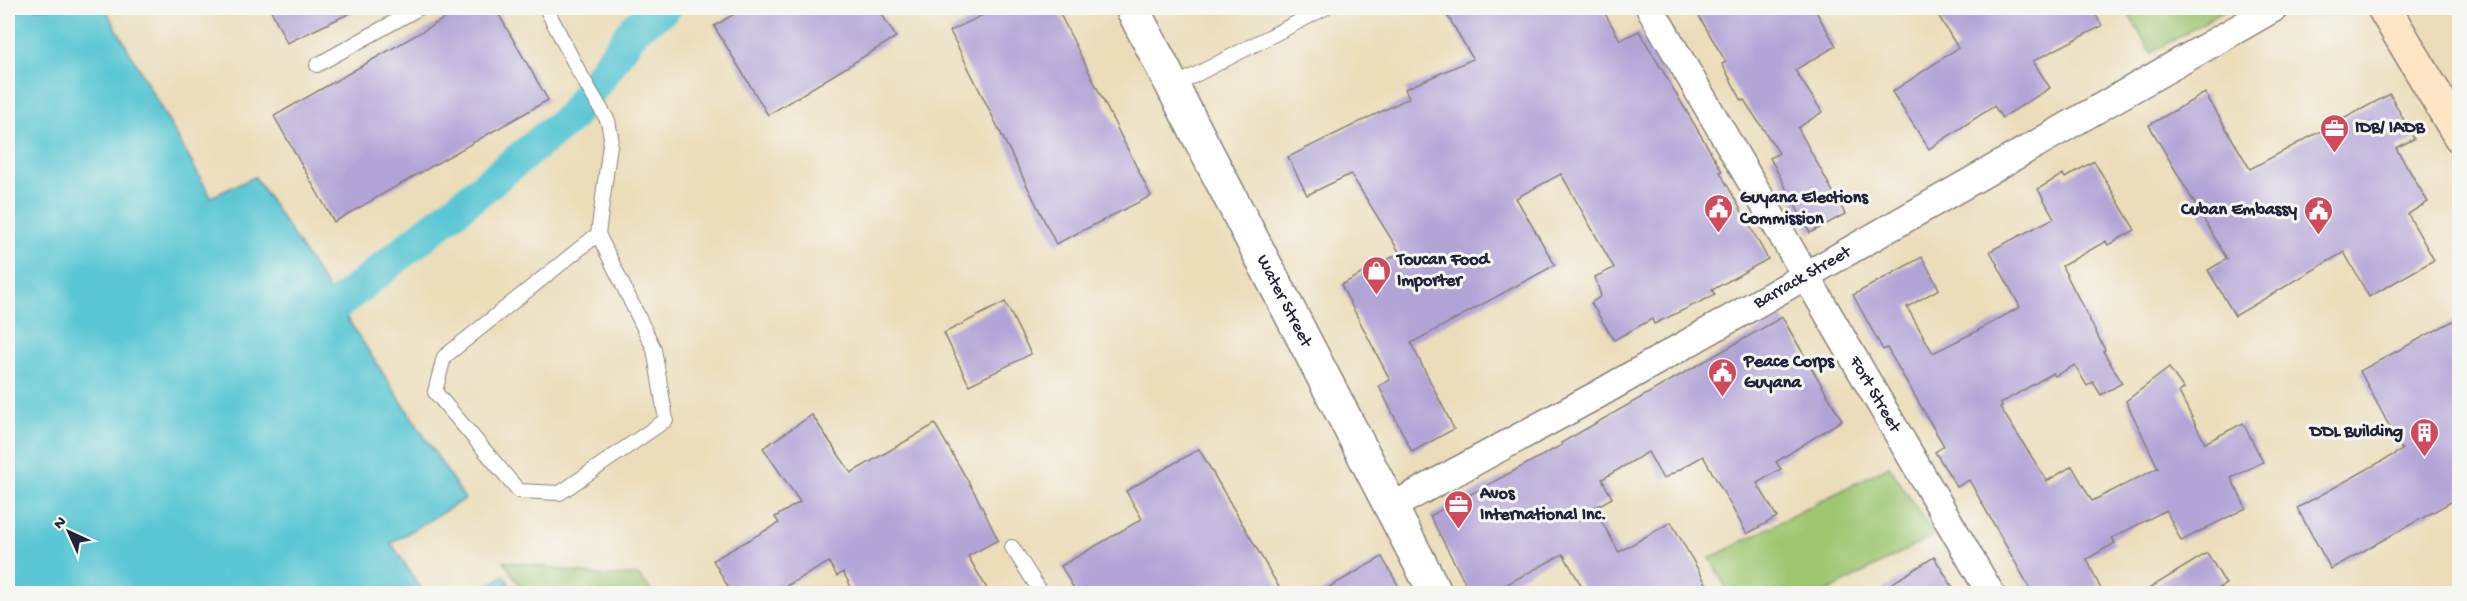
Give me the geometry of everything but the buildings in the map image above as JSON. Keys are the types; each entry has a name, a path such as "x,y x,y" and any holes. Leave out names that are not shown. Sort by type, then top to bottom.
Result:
{"main road":[{"path":"2384,8 2460,136"}],"street":[{"name":"Water Street","path":"1132,8 1437,594"},
{"name":"Fort Street","path":"1650,8 1991,594"},
{"name":"Barrack Street","path":"1391,507 1597,395 2274,8"}],"lane":[{"path":"317,66 419,8"},
{"path":"546,8 579,72 608,121 611,137 598,234 654,349 666,420 560,493 519,491 435,392 444,357 598,234"},
{"path":"1172,87 1325,8"},
{"path":"1012,547 1042,594"}],"green space":[{"path":"2125,8 2229,8 2151,53"},
{"path":"1889,466 1934,535 1825,593 1729,593 1710,558"},
{"path":"504,561 604,576 638,575 654,593 524,593"}],"water":[{"path":"8,8 105,8 211,197 255,177 465,499 391,543 424,593 8,593"},
{"path":"504,575 514,593 477,593"}],"waterway":[{"path":"338,304 571,117 635,28 665,8"}],"place":[{"name":"IDB/ IADB","path":"2334,154"},
{"name":"Guyana Elections Commission","path":"1719,234"},
{"name":"Cuban Embassy","path":"2318,236"},
{"name":"Toucan Food Importer","path":"1376,296"},
{"name":"Peace Corps Guyana","path":"1723,398"},
{"name":"DDL Building","path":"2424,458"},
{"name":"Avos International Inc.","path":"1459,530"}]}
